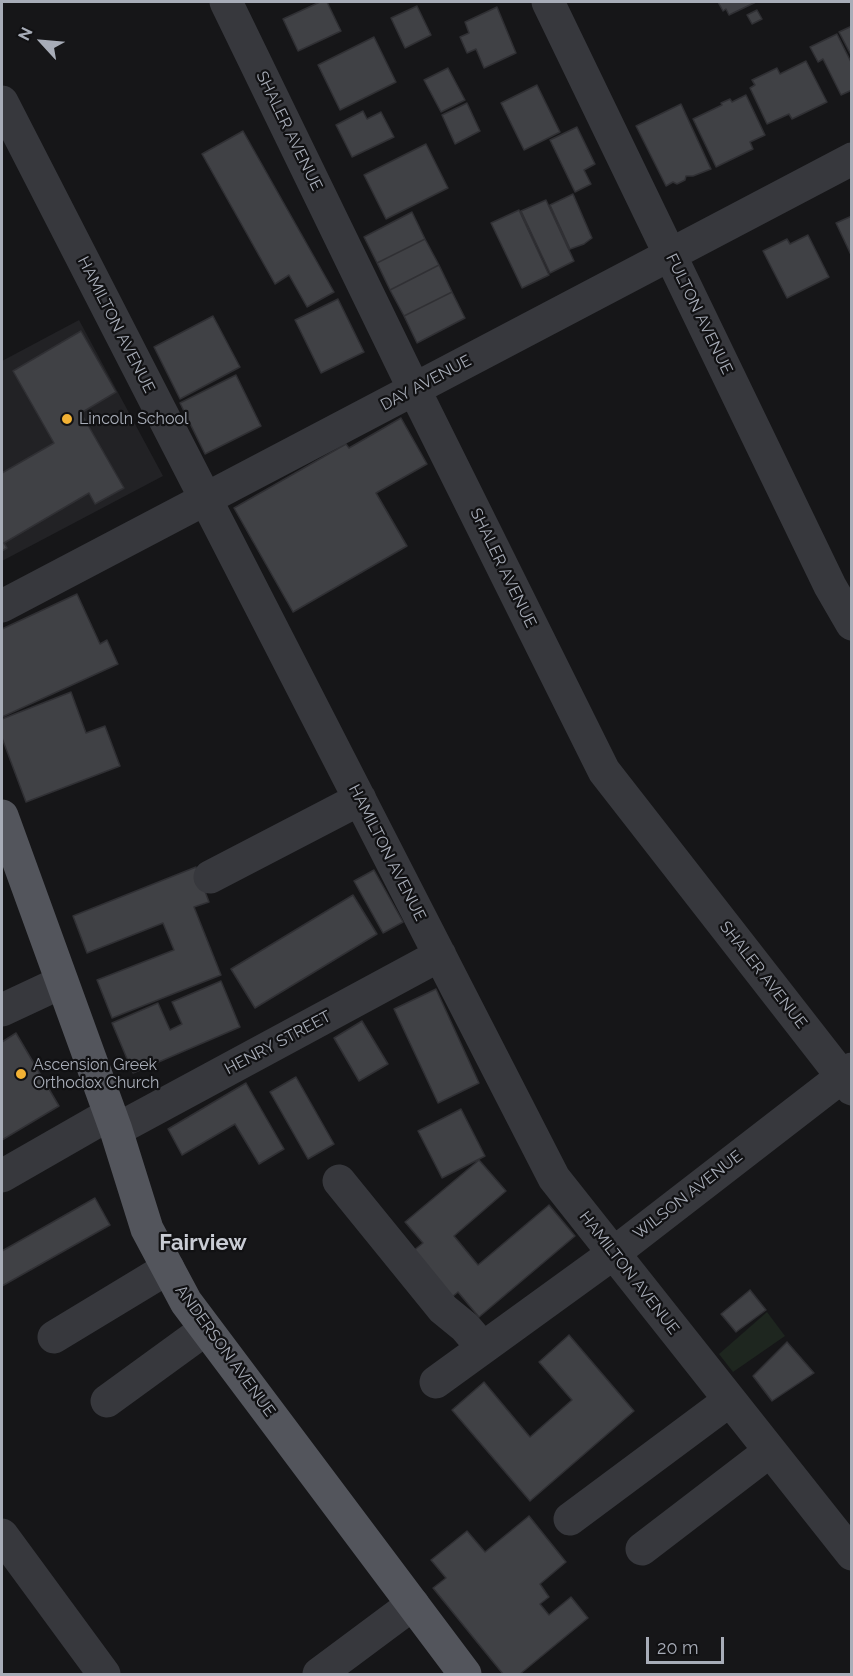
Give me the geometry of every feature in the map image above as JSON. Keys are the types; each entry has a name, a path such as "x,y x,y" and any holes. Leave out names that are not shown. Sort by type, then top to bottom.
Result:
{"main road":[{"name":"ANDERSON AVENUE","path":"4,829 62,982 147,1229 186,1302 465,1674"}],"street":[{"name":"SHALER AVENUE","path":"226,2 414,389 604,771 848,1078"},
{"name":"FULTON AVENUE","path":"548,2 830,586 852,624"},
{"name":"HAMILTON AVENUE","path":"2,102 554,1178 852,1554"},
{"name":"DAY AVENUE","path":"2,606 852,159"},
{"path":"210,877 360,799"},
{"name":"HENRY STREET","path":"2,1176 440,955"},
{"path":"2,1010 62,982"},
{"name":"WILSON AVENUE","path":"436,1382 614,1253 848,1078"},
{"path":"339,1181 443,1309 465,1327 483,1348"},
{"path":"54,1337 168,1268"},
{"path":"107,1401 206,1329"},
{"path":"570,1519 730,1400"},
{"path":"642,1549 770,1451"},
{"path":"2,1535 104,1674"},
{"path":"319,1674 413,1604"}],"shaded area":[{"name":"Lincoln School","path":"79,320 163,476 2,561 2,361"},
{"path":"767,1312 785,1336 733,1372 719,1354"}],"building":[{"path":"320,2 327,2 341,31 298,51 283,19"},
{"path":"718,2 756,2 729,15 726,9 723,11"},
{"path":"417,6 431,35 405,48 391,18"},
{"path":"497,7 516,53 484,68 476,49 467,53 460,37 469,33 465,22"},
{"path":"757,10 762,19 752,24 747,15"},
{"path":"852,26 852,57 839,32"},
{"path":"837,34 852,64 852,90 841,95 823,59 818,62 810,47"},
{"path":"374,37 396,82 340,110 318,65"},
{"path":"806,61 827,102 792,119 789,114 767,124 750,88 755,85 752,80 777,68 780,74"},
{"path":"448,68 465,100 441,112 424,80"},
{"path":"537,85 560,132 524,150 501,103"},
{"path":"746,95 765,135 750,142 753,149 716,167 693,119 722,105 721,103 730,99 732,102"},
{"path":"467,103 480,131 455,144 442,115"},
{"path":"681,104 711,169 693,176 686,176 685,180 677,184 673,182 666,186 636,126"},
{"path":"363,111 367,119 381,112 394,137 352,157 336,125"},
{"path":"577,127 595,164 584,170 591,184 575,192 550,140"},
{"path":"243,131 334,292 307,307 289,275 275,284 202,154"},
{"path":"426,144 448,188 386,219 364,175"},
{"path":"573,194 592,238 570,249 550,205"},
{"path":"546,200 574,261 550,273 521,211"},
{"path":"519,210 549,275 522,288 491,223"},
{"path":"412,212 425,239 377,263 364,237"},
{"path":"852,216 852,257 836,223"},
{"path":"808,235 829,277 787,298 763,251 787,239 790,244"},
{"path":"425,239 439,265 390,290 377,263"},
{"path":"439,265 452,292 404,316 390,290"},
{"path":"452,292 465,318 417,343 404,316"},
{"path":"338,299 364,352 321,373 295,320"},
{"path":"213,316 240,367 180,399 154,347"},
{"path":"81,331 116,392 81,413 124,488 95,504 89,493 4,543 7,548 2,551 2,473 54,443 13,371"},
{"path":"236,375 261,426 205,454 180,403"},
{"path":"401,418 427,464 376,493 407,546 293,612 234,508 346,444 349,448"},
{"path":"77,594 100,644 107,640 118,664 2,717 2,629"},
{"path":"71,692 86,733 105,726 120,766 26,802 2,738 2,719"},
{"path":"196,867 209,902 194,907 221,975 112,1018 97,980 174,950 163,923 87,953 73,916"},
{"path":"374,870 403,922 383,933 354,881"},
{"path":"353,895 377,934 255,1008 231,969"},
{"path":"221,981 240,1027 133,1073 112,1023 158,1003 170,1030 182,1024 172,1002"},
{"path":"436,989 479,1083 438,1103 394,1009"},
{"path":"362,1021 388,1064 359,1081 334,1038"},
{"name":"Ascension Greek Orthodox Church","path":"16,1033 59,1106 2,1140 2,1042"},
{"path":"296,1077 334,1144 308,1159 270,1092"},
{"path":"246,1083 284,1149 259,1164 235,1124 182,1155 168,1129"},
{"path":"461,1109 485,1156 442,1178 418,1131"},
{"path":"479,1160 506,1191 454,1236 478,1265 549,1205 575,1236 479,1317 458,1292 452,1297 413,1251 423,1243 405,1222"},
{"path":"95,1198 110,1225 2,1286 2,1251"},
{"path":"750,1290 766,1310 736,1332 721,1314"},
{"path":"569,1335 634,1411 530,1501 452,1410 484,1382 530,1437 572,1400 539,1362"},
{"path":"787,1342 814,1373 772,1401 753,1376"},
{"path":"529,1516 566,1562 540,1584 549,1597 540,1604 549,1615 571,1597 588,1618 520,1674 503,1674 433,1588 446,1578 431,1560 467,1531 485,1552"}],"place":[{"name":"Lincoln School","path":"67,419"},
{"name":"Ascension Greek Orthodox Church","path":"21,1074"}],"district":[{"name":"Fairview","path":"203,1243"}]}
